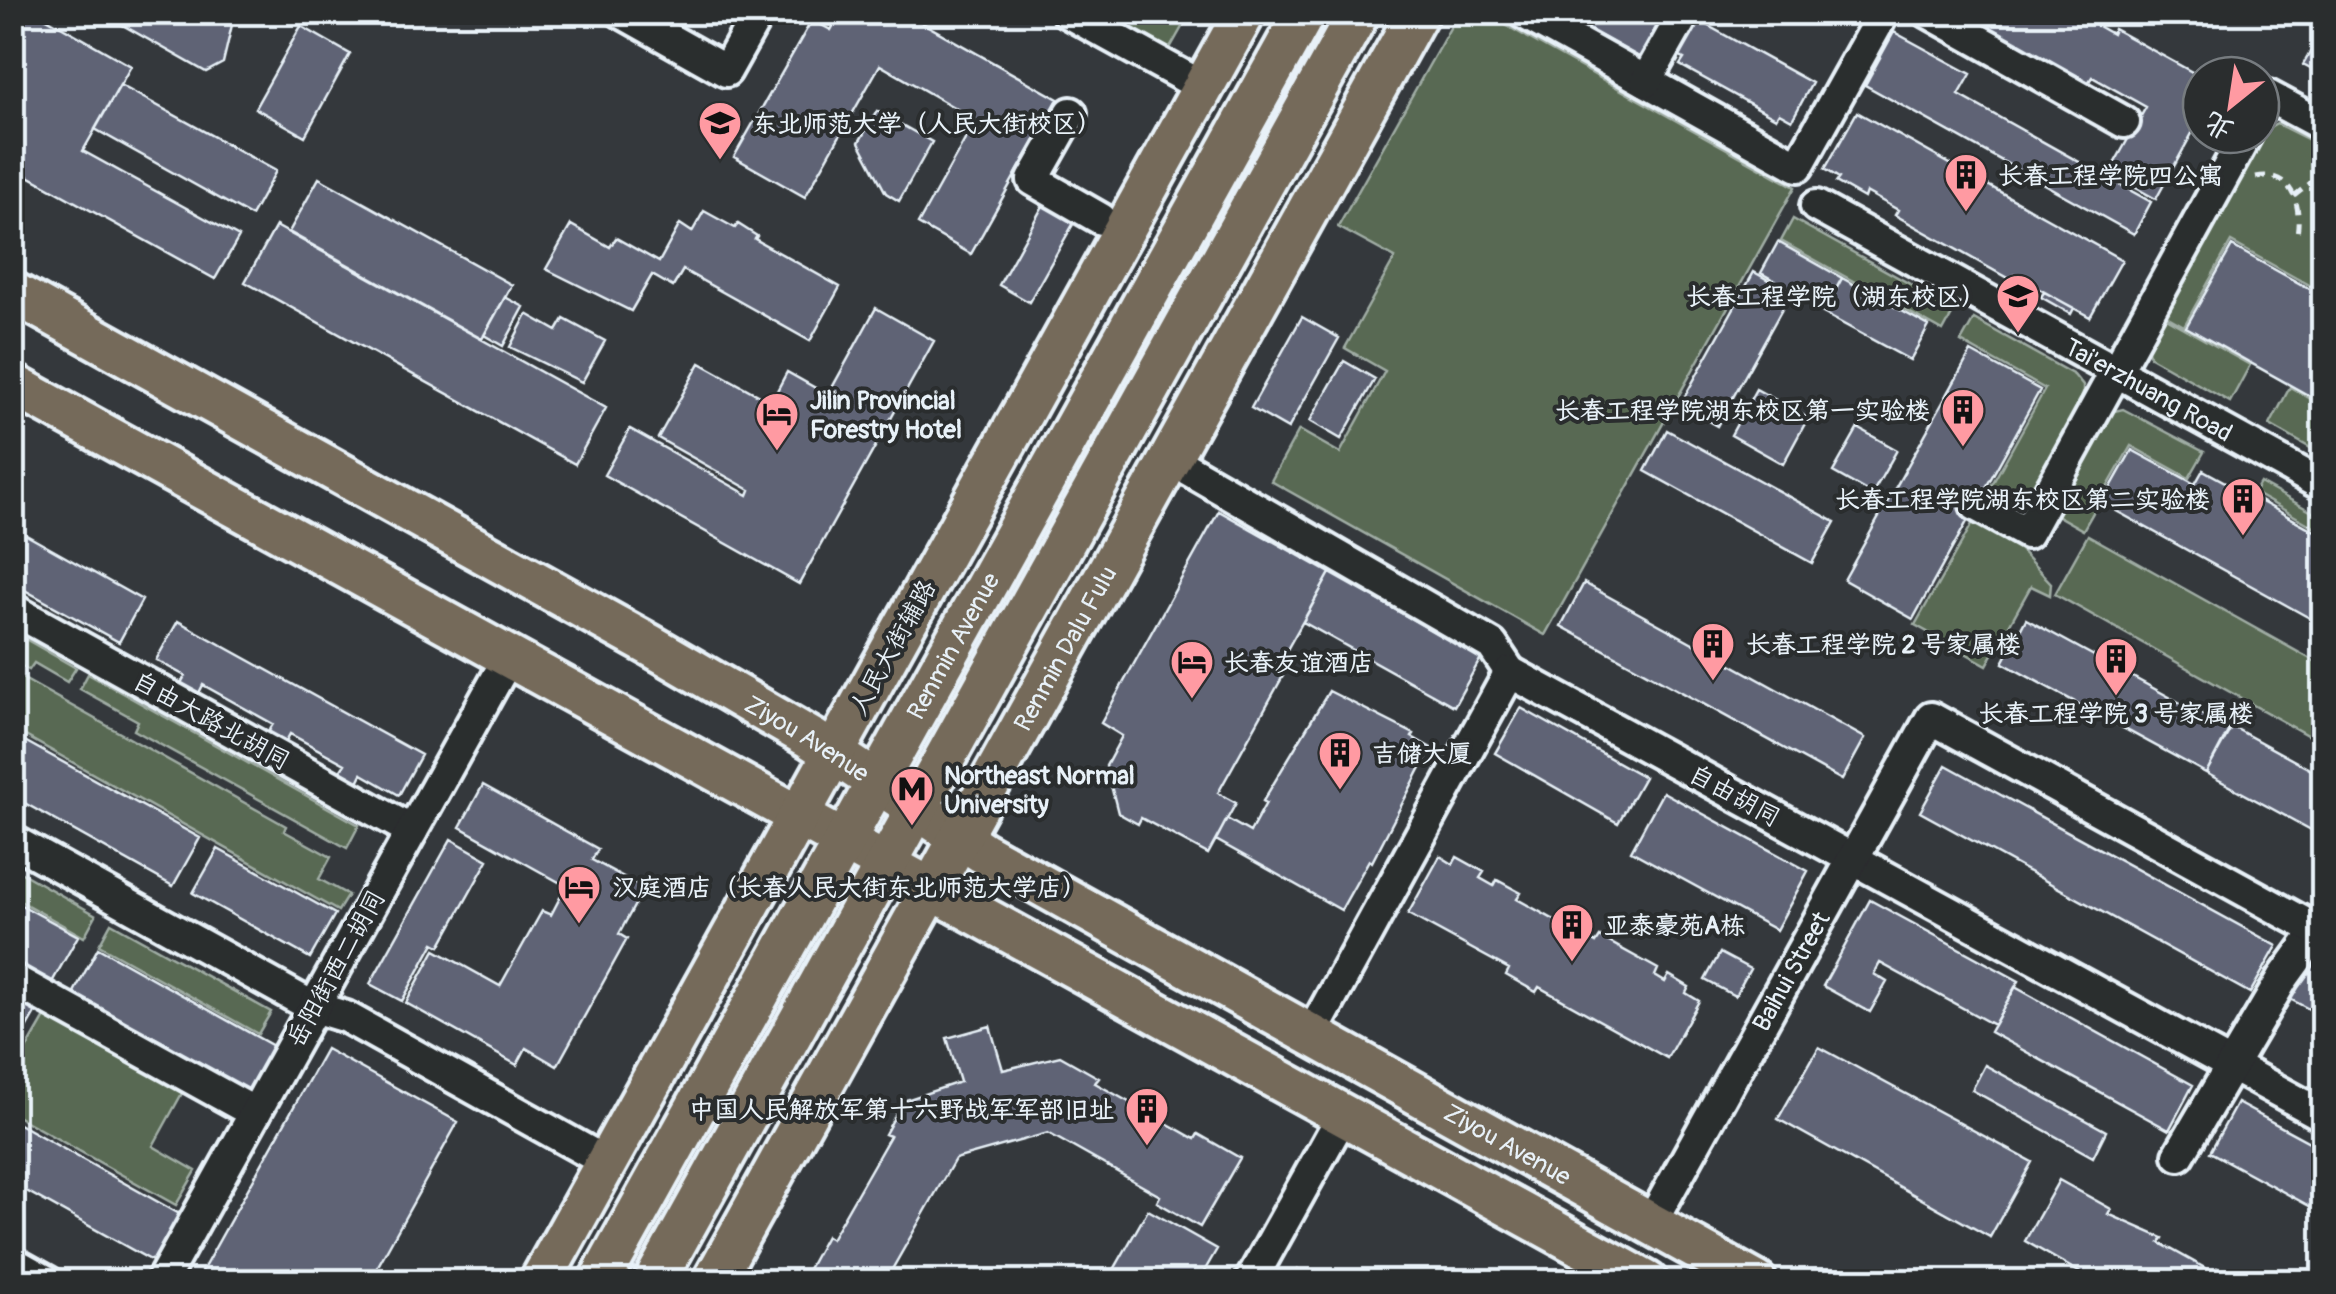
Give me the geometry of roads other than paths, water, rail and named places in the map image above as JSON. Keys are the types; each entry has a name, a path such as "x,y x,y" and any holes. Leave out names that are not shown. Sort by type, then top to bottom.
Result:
{"main road":[{"name":"人民大街辅路","path":"540,1282 1245,12"},
{"name":"Renmin Avenue","path":"600,1282 1306,12"},
{"name":"Renmin Avenue","path":"654,1282 1360,12"},
{"name":"Renmin Dalu Fulu","path":"713,1282 1418,12"},
{"name":"Ziyou Avenue","path":"12,292 632,636 833,753 960,838 1756,1282"},
{"name":"Ziyou Avenue","path":"12,384 846,838 1629,1277"}],"street":[{"path":"622,12 726,71 759,12"},
{"path":"1067,12 1203,87"},
{"path":"1646,82 1685,12"},
{"path":"1535,16 1798,166 1884,12"},
{"path":"1928,12 2124,122"},
{"path":"2281,103 2324,126"},
{"path":"1070,113 1033,180 1101,219"},
{"path":"1976,505 2026,533 2236,155"},
{"name":"Tai'erzhuang Road","path":"1816,206 2324,486"},
{"name":"自由胡同","path":"1170,459 1492,645 1510,672 2324,1116"},
{"name":"自由大路北胡同","path":"12,610 412,831"},
{"name":"岳阳街西二胡同","path":"160,1282 510,655"},
{"path":"1310,1035 1510,672"},
{"name":"Baihui Street","path":"1651,1223 1930,718 2320,932"},
{"path":"12,840 314,1008 346,1017 606,1162"},
{"path":"2179,1155 2283,978 2320,932"},
{"path":"12,979 255,1113"},
{"path":"1250,1282 1344,1114"},
{"path":"12,1262 48,1282"}],"place":[{"name":"东北师范大学（人民大街校区）","path":"720,161"},
{"name":"长春工程学院四公寓","path":"1966,213"},
{"name":"长春工程学院（湖东校区）","path":"2018,334"},
{"name":"长春工程学院湖东校区第一实验楼","path":"1963,448"},
{"name":"Jilin Provincial Forestry Hotel","path":"777,452"},
{"name":"长春工程学院湖东校区第二实验楼","path":"2243,537"},
{"name":"长春工程学院 2 号家属楼","path":"1713,682"},
{"name":"长春工程学院 3 号家属楼","path":"2116,697"},
{"name":"长春友谊酒店","path":"1192,700"},
{"name":"吉储大厦","path":"1340,791"},
{"name":"Northeast Normal University","path":"912,827"},
{"name":"汉庭酒店（长春人民大街东北师范大学店）","path":"579,925"},
{"name":"亚泰豪苑A栋","path":"1572,963"},
{"name":"中国人民解放军第十六野战军军部旧址","path":"1147,1147"}]}
